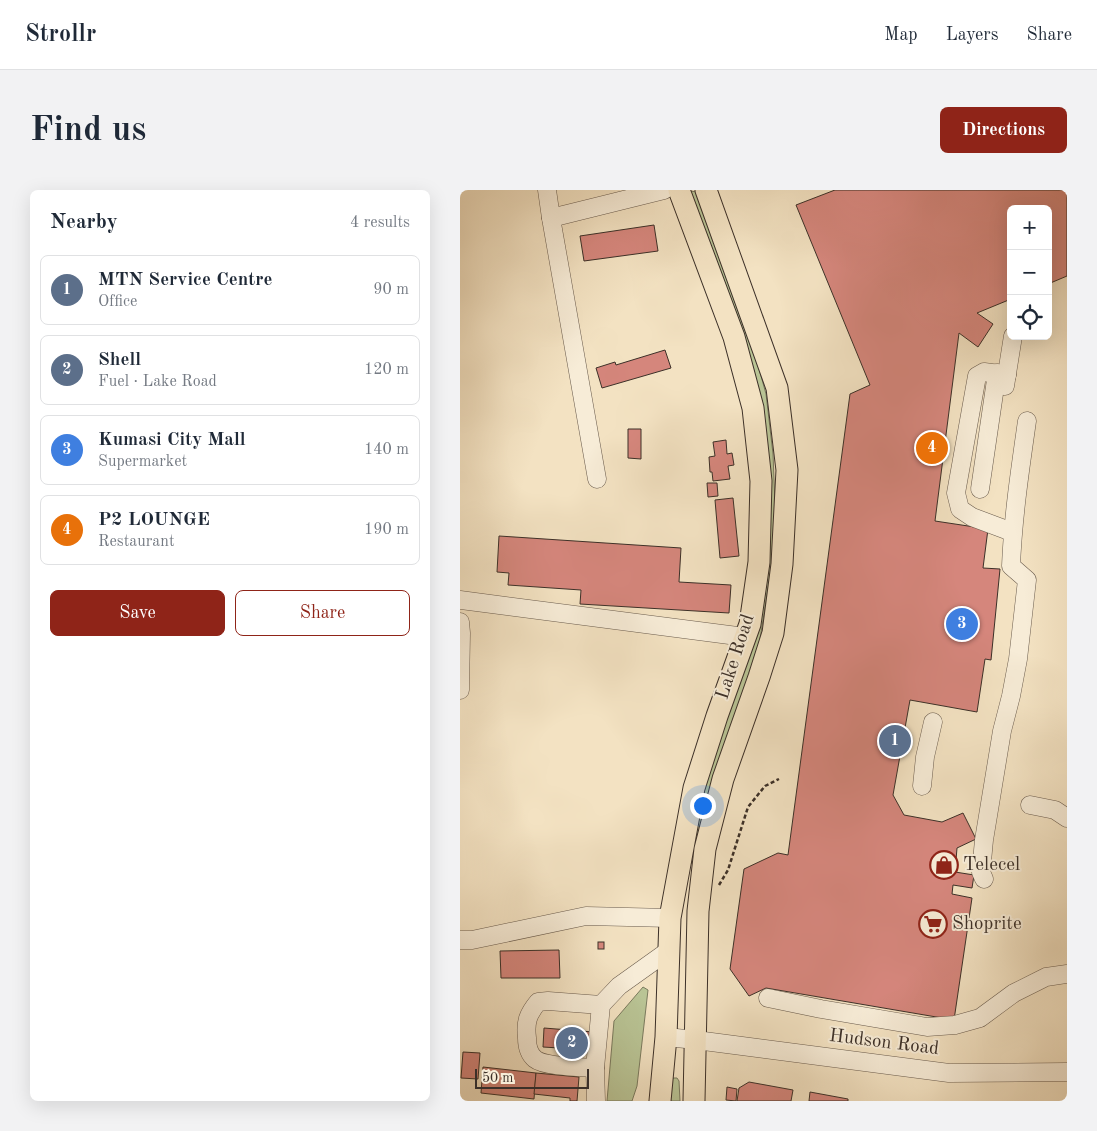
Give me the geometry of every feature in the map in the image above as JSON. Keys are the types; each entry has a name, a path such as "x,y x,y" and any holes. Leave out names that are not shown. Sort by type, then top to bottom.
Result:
{"main road":[{"name":"Lake Road","path":"660,1101 666,1037 670,918 694,788 717,716 750,624 759,562 761,481 753,408 734,337 679,190"},
{"name":"Lake Road","path":"694,1101 698,911 705,849 723,780 773,633 782,564 787,470 777,388 706,190"}],"street":[{"path":"547,190 597,479"},
{"path":"551,218 664,190"},
{"path":"980,489 1002,374 1011,340"},
{"path":"1002,374 984,372 977,376 956,494 960,509 972,517 1012,532"},
{"path":"1002,374 1002,409"},
{"path":"984,878 981,872 984,840 1002,731 1018,659 1027,580 1011,566 1016,493 1027,421"},
{"path":"460,600 745,637"},
{"path":"460,622 460,690"},
{"path":"922,786 925,757 933,722"},
{"path":"1030,805 1055,810 1067,818"},
{"path":"460,940 472,940 586,916 670,918"},
{"path":"596,1101 596,1068 601,1005 620,986 668,951"},
{"path":"768,998 821,1010 927,1027 955,1025 980,1018 1014,993 1046,978 1067,974"},
{"path":"596,1068 546,1064 535,1059 528,1048 527,1022 530,1012 538,1002 601,1005"},
{"name":"Hudson Road","path":"666,1037 949,1072 1067,1072"}],"path":[{"path":"716,891 728,870 748,807 765,786 779,778"}],"green space":[{"path":"690,191 697,192 743,311 766,394 773,454 775,504 774,549 760,639 693,864 689,862 701,797 769,495"},
{"path":"643,987 648,990 637,1086 632,1101 607,1101 614,1021"},
{"path":"673,1078 677,1078 679,1081 680,1101 670,1101"}],"building":[{"path":"835,190 1067,190 1067,276 1052,282 1052,205 1007,205 1007,301 977,313 993,324 978,347 959,333 935,521 988,529 983,568 1000,569 991,660 985,659 977,712 910,700 893,795 904,815 942,822 963,813 976,839 957,848 955,872 974,875 972,888 953,885 952,894 972,898 954,1020 766,988 749,996 730,969 744,869 778,853 788,855 850,394 870,385 796,205"},
{"path":"654,225 658,251 584,261 580,236"},
{"path":"665,350 671,368 602,388 596,368 615,362 616,365"},
{"path":"628,429 641,429 641,459 628,458"},
{"path":"726,440 727,454 732,453 734,465 728,466 730,479 713,481 709,457 715,456 713,442"},
{"path":"707,483 717,483 718,496 708,497"},
{"path":"733,498 739,556 720,558 715,500"},
{"path":"499,536 681,548 679,582 731,585 729,613 580,604 581,590 508,585 509,573 497,572"},
{"path":"598,942 604,942 604,949 598,949"},
{"path":"559,950 560,978 501,978 500,951"},
{"path":"544,1028 593,1032 592,1050 543,1047"},
{"path":"463,1052 480,1053 478,1079 461,1078"},
{"path":"483,1067 536,1073 534,1099 481,1093"},
{"path":"536,1073 579,1077 577,1101 570,1101 570,1098 534,1094"},
{"path":"749,1082 793,1090 791,1101 737,1101 739,1088"},
{"path":"727,1087 737,1089 736,1101 726,1100"},
{"path":"810,1092 848,1099 848,1101 809,1101"}],"place":[{"name":"P2 LOUNGE","path":"932,448"},
{"name":"Kumasi City Mall","path":"962,624"},
{"name":"MTN Service Centre","path":"895,741"},
{"name":"Telecel","path":"944,865"},
{"name":"Shoprite","path":"933,924"},
{"name":"Shell","path":"572,1043"}]}
